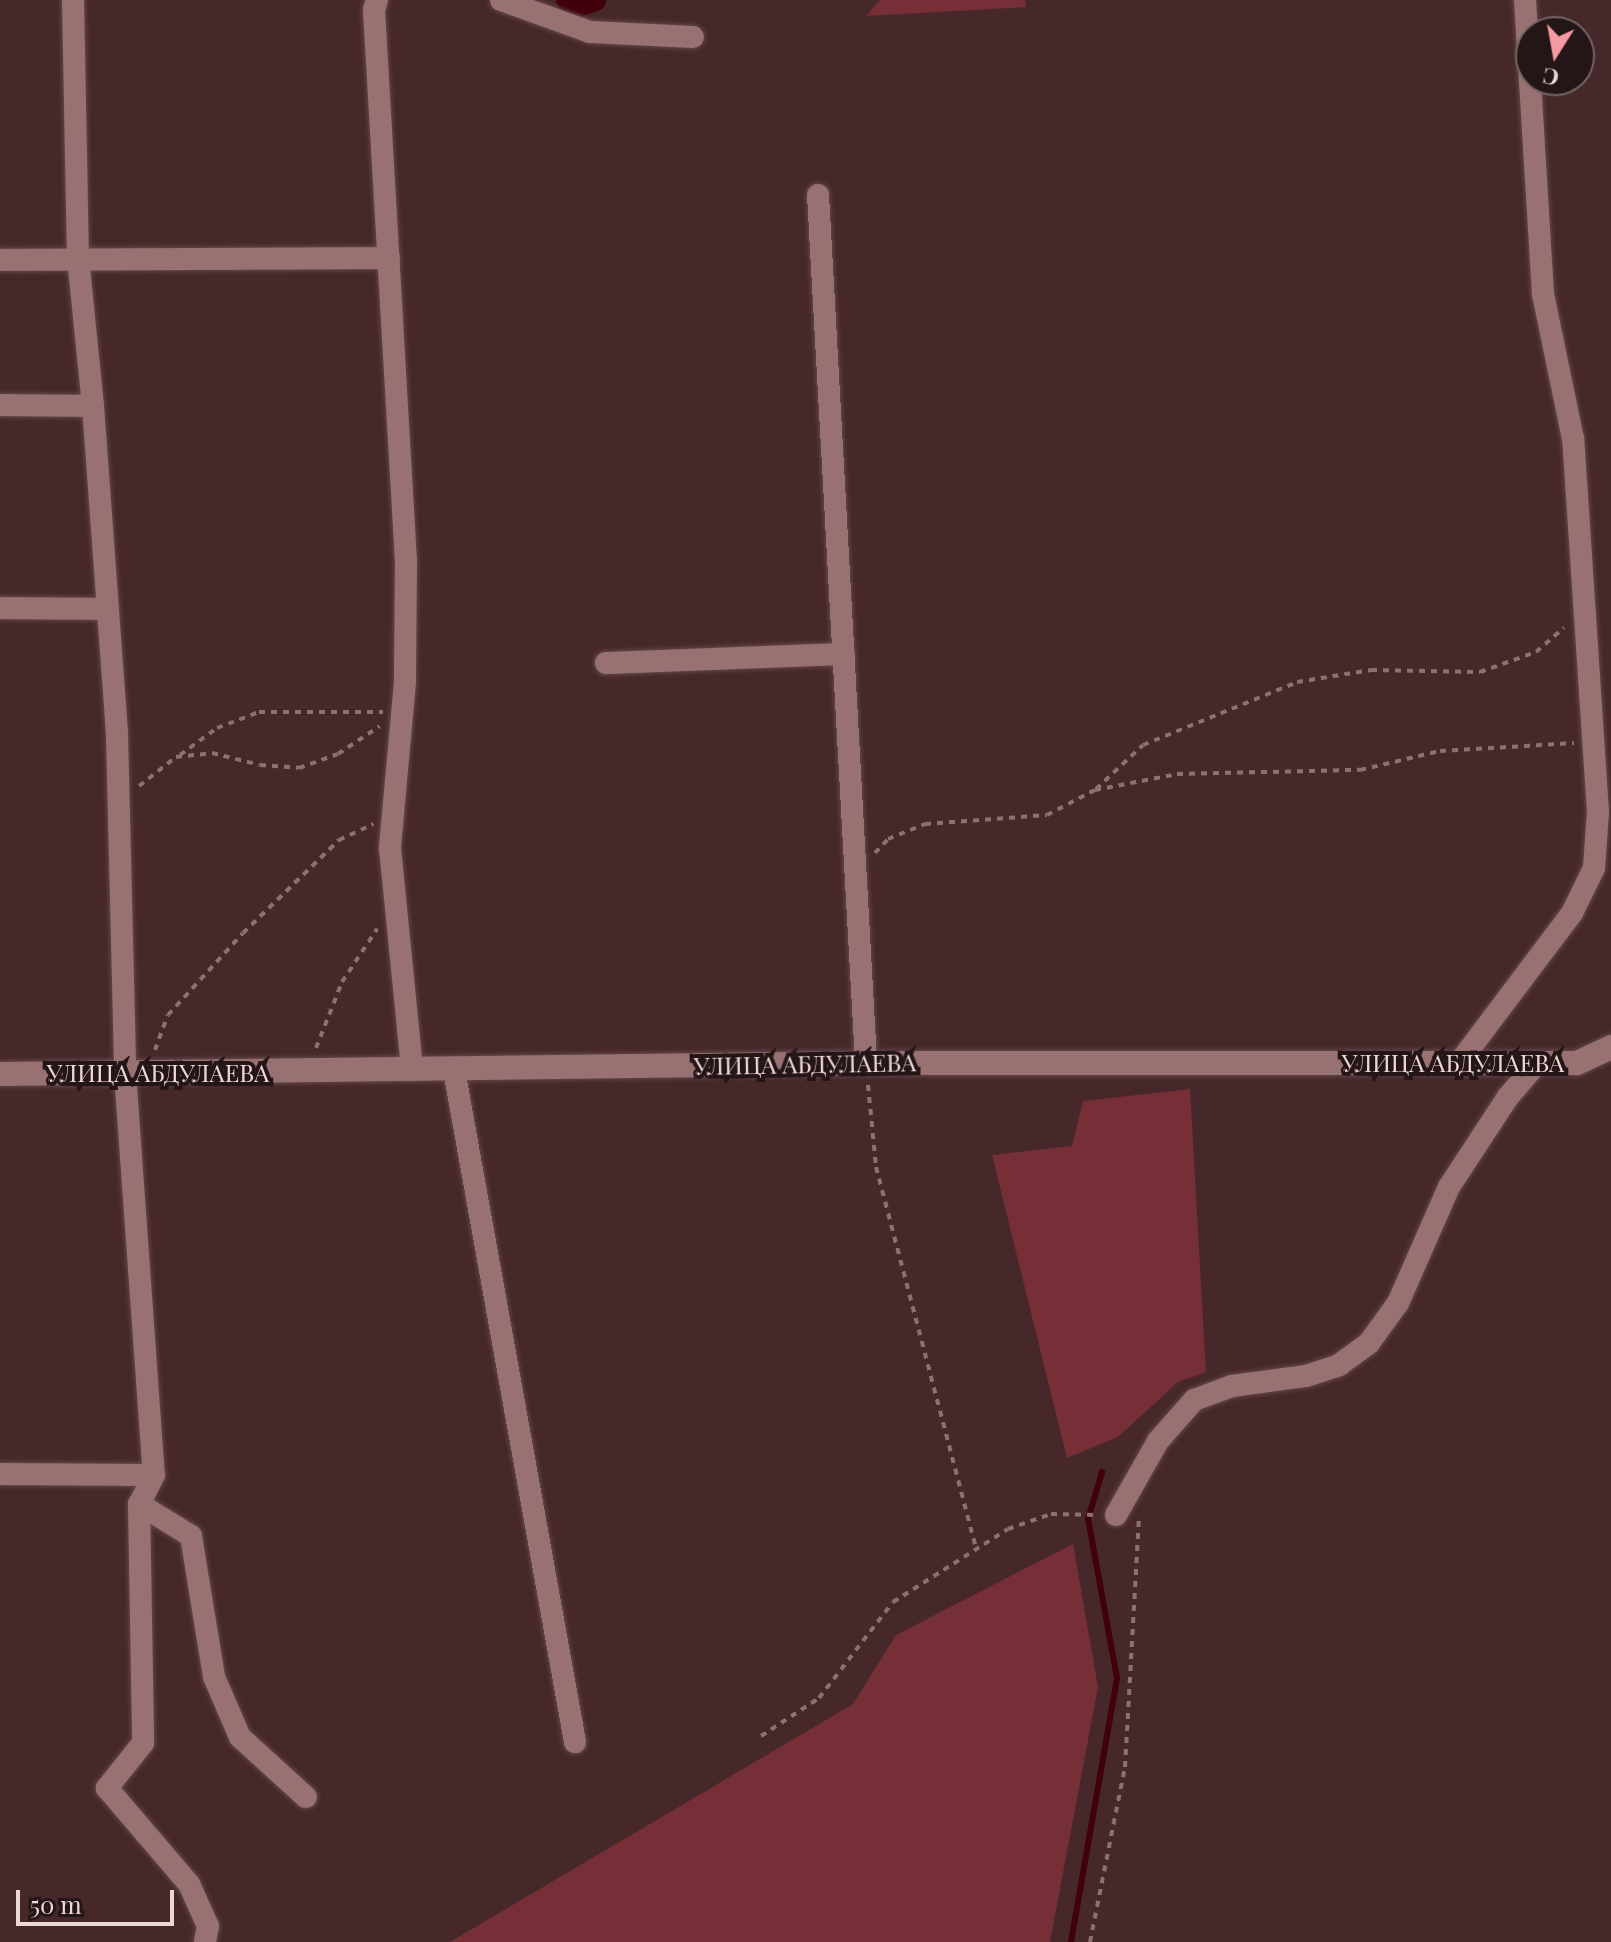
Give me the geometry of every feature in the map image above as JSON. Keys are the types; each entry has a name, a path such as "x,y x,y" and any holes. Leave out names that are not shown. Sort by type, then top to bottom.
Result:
{"main road":[{"path":"1577,1063 1611,1047"},
{"name":"УЛИЦА АБДУЛАЕВА","path":"0,1074 866,1063 1577,1063"}],"street":[{"path":"73,0 78,258 93,406 117,735 117,802 136,1073 154,1475 139,1504 143,1743 107,1788 189,1884 208,1926 205,1942"},
{"path":"377,0 374,10 406,561 402,712 390,848 394,903 405,973 412,1070"},
{"path":"501,0 590,32 693,37"},
{"path":"1459,1063 1572,913 1594,868 1598,812 1573,439 1543,294 1525,0"},
{"path":"818,195 866,1063"},
{"path":"0,260 389,258"},
{"path":"0,405 93,406"},
{"path":"0,608 108,609"},
{"path":"606,663 844,654"},
{"name":"УЛИЦА АБДУЛАЕВА","path":"1577,1063 1611,1061"},
{"path":"1116,1515 1158,1441 1194,1400 1232,1386 1317,1373 1339,1365 1369,1343 1398,1303 1449,1187 1508,1097 1537,1063"},
{"path":"454,1070 575,1742"},
{"path":"0,1474 154,1475"},
{"path":"139,1504 191,1536 214,1677 240,1737 306,1797"}],"path":[{"path":"856,874 888,839 925,824 1047,815 1095,790 1143,745 1297,682 1371,670 1480,672 1536,652 1584,611"},
{"path":"117,802 217,728 259,712 402,712"},
{"path":"176,757 212,753 260,765 299,768 338,754 402,712"},
{"path":"1095,790 1177,774 1360,770 1440,751 1592,742"},
{"path":"136,1073 168,1015 243,933 339,840 393,814"},
{"path":"307,1072 342,982 394,903"},
{"path":"866,1063 876,1167 976,1549"},
{"path":"761,1736 819,1698 893,1602 1008,1529 1051,1514 1116,1515"},
{"path":"1090,1942 1125,1767 1139,1518"}],"shaded area":[{"path":"880,0 1025,0 1026,7 866,16"},
{"path":"1190,1089 1206,1372 1178,1382 1118,1437 1067,1458 992,1155 1072,1146 1083,1101"},
{"path":"1073,1544 1098,1687 1050,1942 450,1942 853,1704 896,1635"}],"waterway":[{"path":"567,0 578,6 595,0"},
{"path":"1071,1942 1117,1678 1088,1519 1102,1472"}]}
